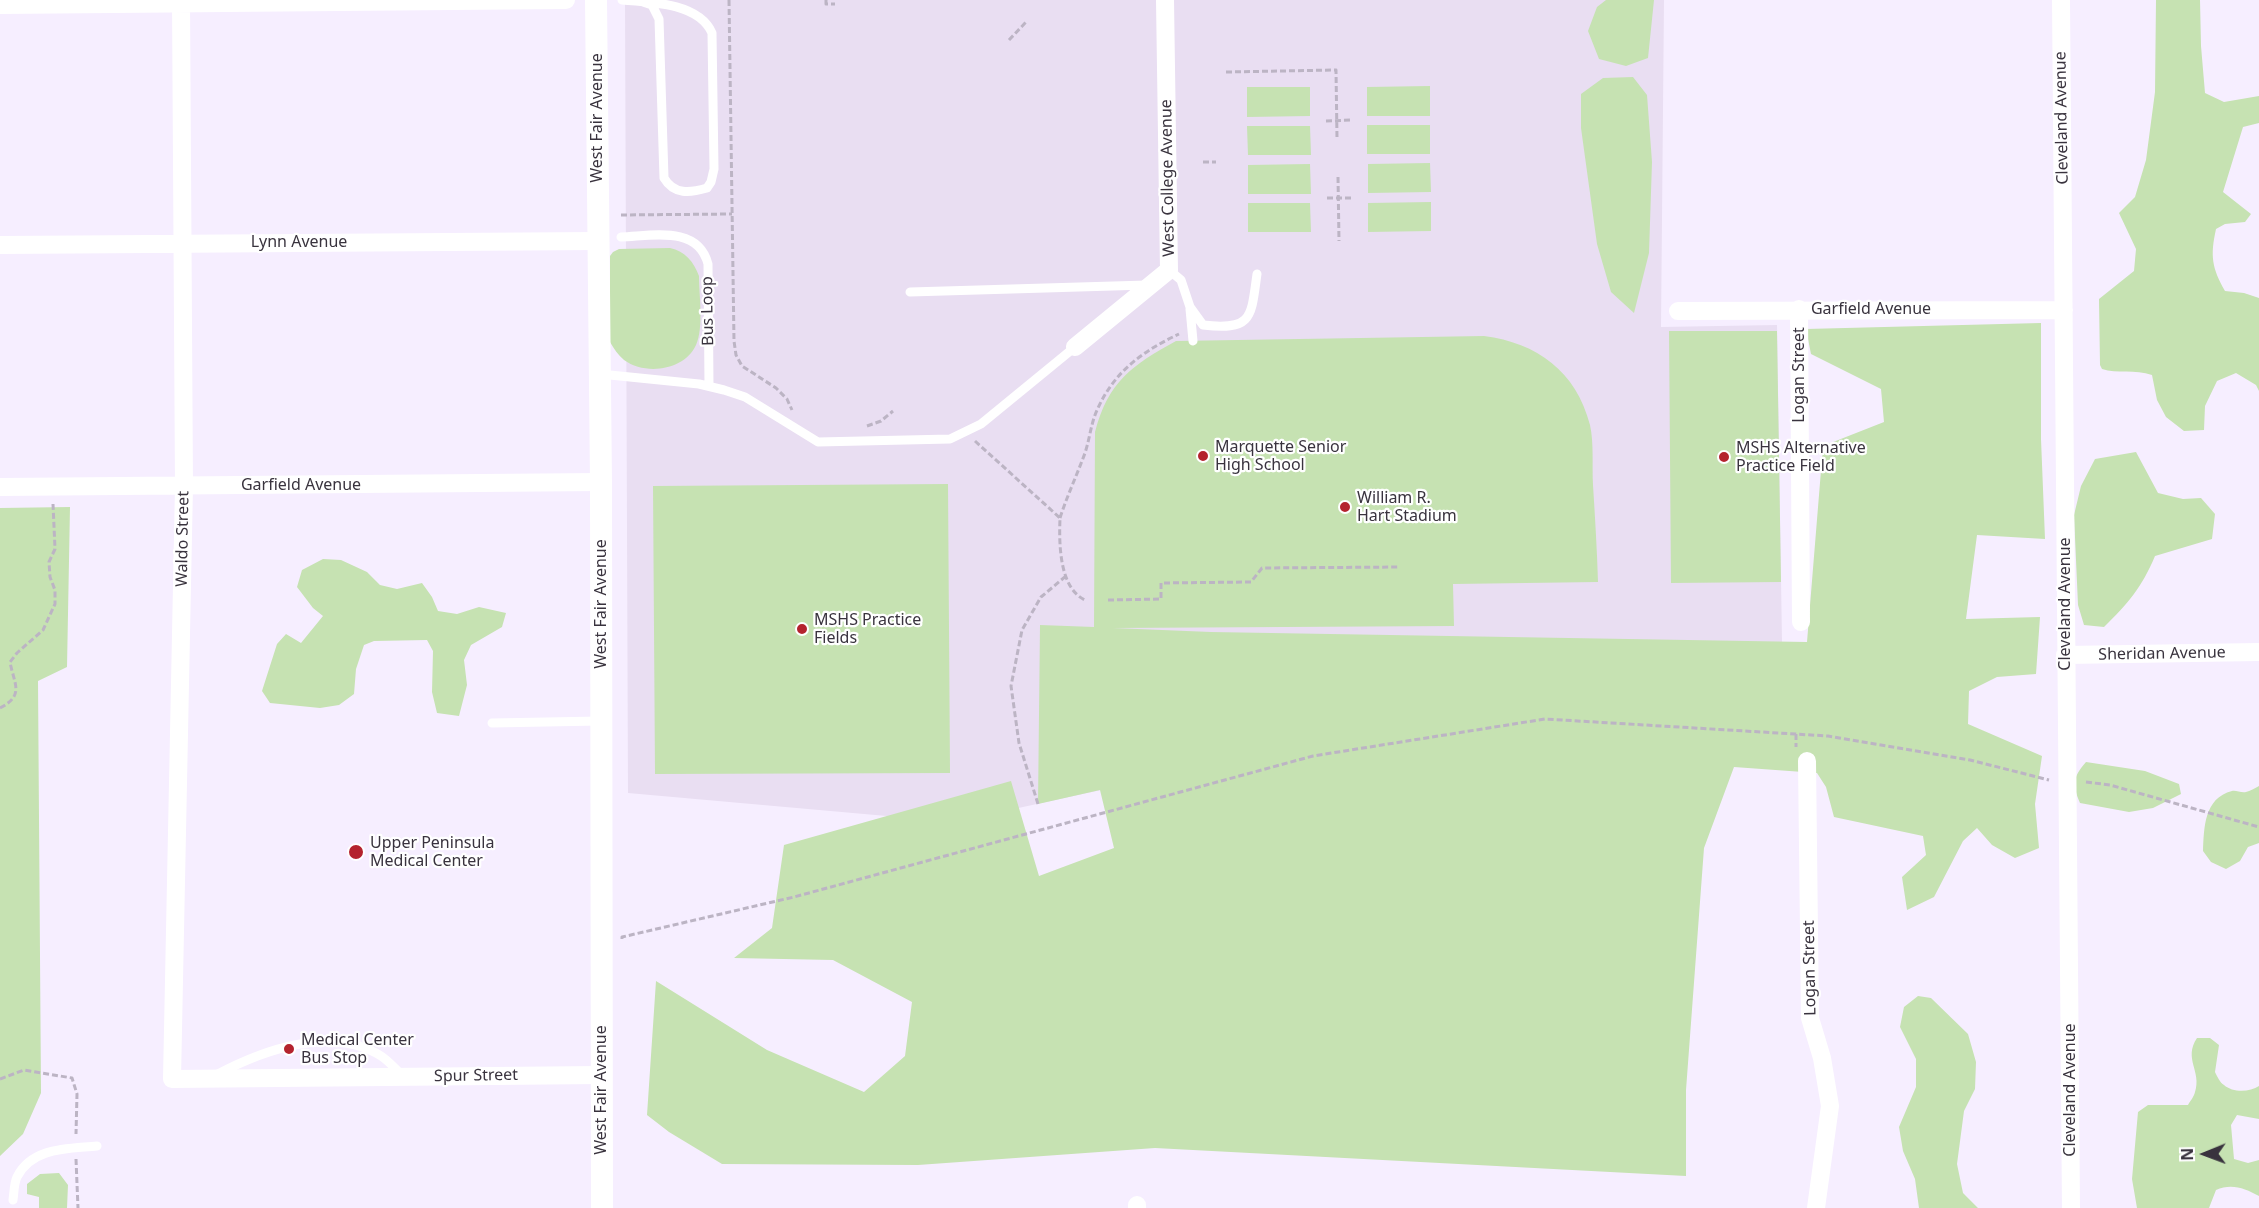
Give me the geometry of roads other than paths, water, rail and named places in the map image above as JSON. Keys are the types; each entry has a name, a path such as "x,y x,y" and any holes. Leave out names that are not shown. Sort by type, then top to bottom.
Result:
{"street":[{"path":"0,5 566,0"},
{"name":"West Fair Avenue","path":"596,0 601,482 602,1208"},
{"name":"West College Avenue","path":"1075,347 1169,270 1165,0"},
{"name":"Cleveland Avenue","path":"2061,0 2071,1208"},
{"name":"Waldo Street","path":"172,1079 184,486 181,2"},
{"name":"Lynn Avenue","path":"0,245 598,241"},
{"name":"Logan Street","path":"1798,309 1801,622"},
{"name":"Garfield Avenue","path":"1678,311 2064,310"},
{"name":"Garfield Avenue","path":"0,487 601,482"},
{"name":"Sheridan Avenue","path":"2065,655 2259,652"},
{"name":"Logan Street","path":"1807,761 1810,1018 1822,1058 1830,1106 1816,1208"},
{"name":"Spur Street","path":"172,1079 601,1075"}],"lane":[{"path":"622,0 641,1 682,9 708,24 712,33 714,169 707,188 687,192 676,190 668,186 664,178 659,19 652,5 641,1"},
{"name":"Bus Loop","path":"621,237 678,236 695,242 705,255 708,264 709,386"},
{"path":"1169,270 1181,280 1190,307 1192,341"},
{"path":"1190,307 1203,325 1220,327 1238,325 1251,312 1257,274"},
{"path":"910,292 1150,285"},
{"path":"600,374 709,386 746,397 818,442 950,439 981,424 1075,347"},
{"path":"492,723 601,721"},
{"path":"211,1078 249,1058 301,1043 339,1043 363,1047 382,1057 404,1077"},
{"path":"13,1200 16,1178 31,1158 55,1150 97,1146"}],"place":[{"name":"Marquette Senior High School","path":"1203,456"},
{"name":"MSHS Alternative Practice Field","path":"1724,457"},
{"name":"William R. Hart Stadium","path":"1345,507"},
{"name":"MSHS Practice Fields","path":"802,629"},
{"name":"Upper Peninsula Medical Center","path":"356,852"},
{"name":"Medical Center Bus Stop","path":"289,1049"}]}
